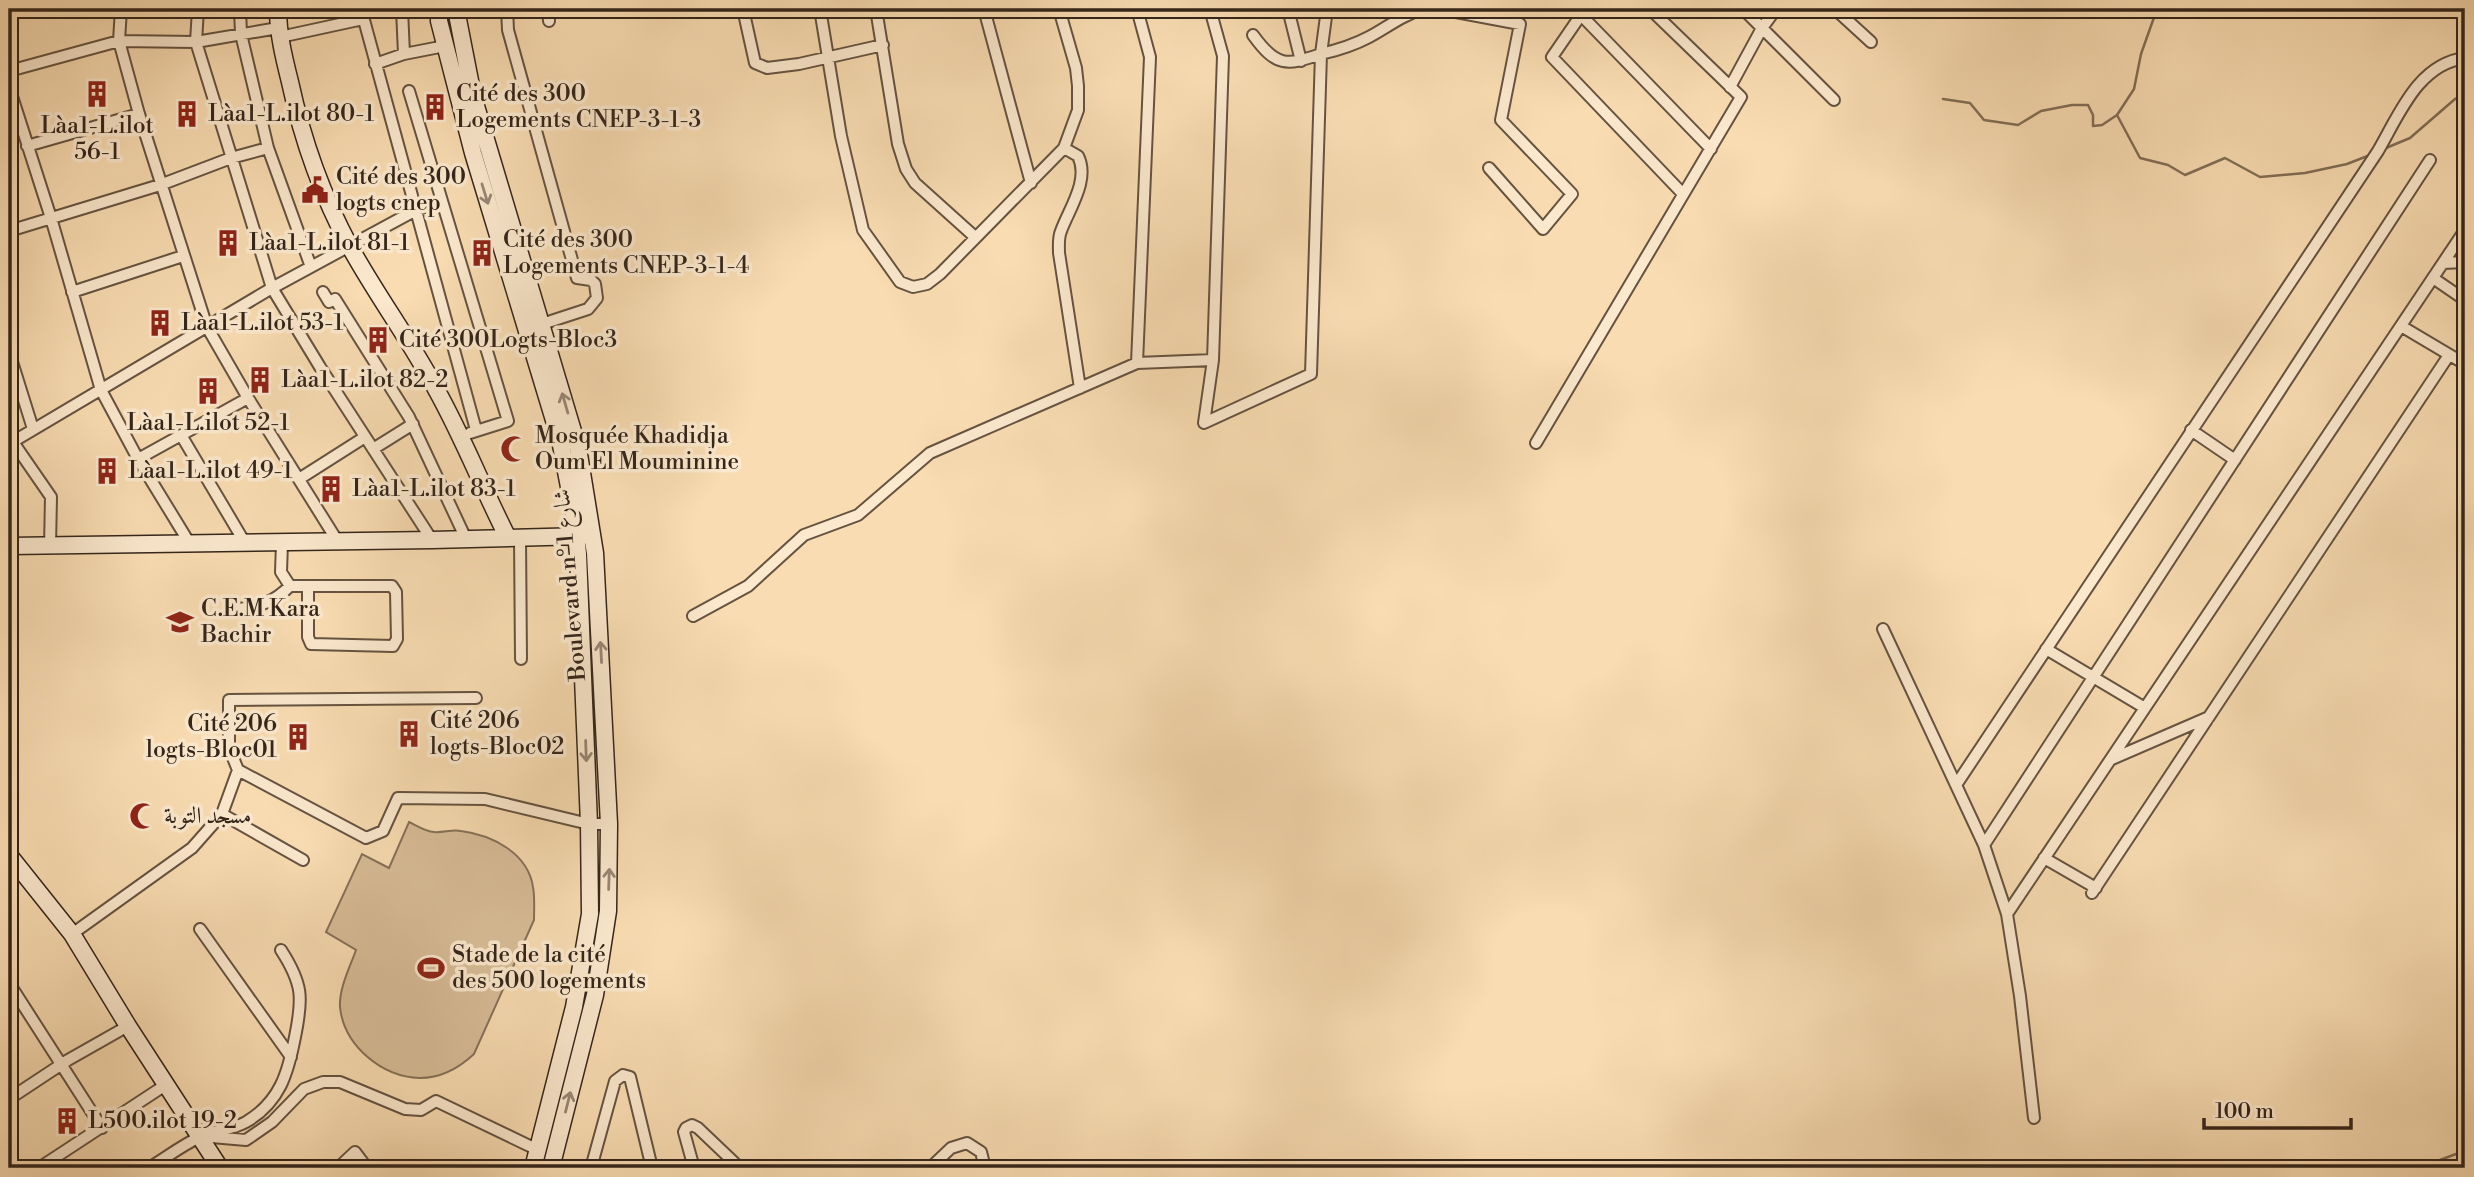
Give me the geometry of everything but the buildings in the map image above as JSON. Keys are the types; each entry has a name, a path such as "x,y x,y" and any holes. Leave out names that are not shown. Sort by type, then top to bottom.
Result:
{"main road":[{"path":"278,9 279,33 301,131 350,246 435,387 469,434 471,464 514,538"},
{"name":"Boulevard n° شارع 1","path":"439,9 445,46 473,153 560,440 576,536 589,824 590,914 574,1007 533,1168"},
{"name":"Boulevard n° شارع 1","path":"456,9 472,96 578,447 593,536 609,824 608,911 595,995 551,1168"},
{"path":"9,546 593,536"},
{"path":"9,855 72,934 220,1168"}],"street":[{"path":"121,9 119,41 160,185 207,327 247,398 338,542"},
{"path":"198,9 196,41 272,288 432,540"},
{"path":"240,9 241,34 268,148 311,267"},
{"path":"402,9 404,54"},
{"path":"507,9 508,30 577,278 591,280 597,291 597,298 588,309 542,324"},
{"path":"548,9 549,21"},
{"path":"743,9 755,63 767,68 883,45"},
{"path":"820,9 841,136 863,230 900,282 913,287 928,284 940,274 1064,148 1078,110 1078,86 1076,68 1059,9"},
{"path":"876,9 898,144 906,169 915,183 975,237"},
{"path":"984,9 1031,183"},
{"path":"1136,9 1150,57 1137,363"},
{"path":"1210,9 1223,56 1213,360 1204,423 1311,374 1321,54 1327,9"},
{"path":"1288,9 1301,61"},
{"path":"1253,35 1276,61 1289,64 1342,49 1370,37 1402,16 1425,9"},
{"path":"1440,9 1520,24 1502,120 1572,194 1543,229 1489,168"},
{"path":"1536,443 1741,97 1650,9"},
{"path":"1743,9 1834,100"},
{"path":"1730,87 1762,28 1776,9"},
{"path":"1835,9 1871,42"},
{"path":"1684,194 1552,57 1583,12 1711,149"},
{"path":"9,71 119,41 196,41 241,34 279,33 362,14 416,210 469,434 508,421 409,91"},
{"path":"375,64 404,54 445,46"},
{"path":"1956,785 2378,151 2418,85 2436,68 2465,58"},
{"path":"9,87 51,218 101,390 138,459 190,544"},
{"path":"27,146 139,114"},
{"path":"9,231 160,185 231,158 268,148"},
{"path":"1064,148 1078,156 1082,168 1079,186 1059,234 1059,253 1080,388"},
{"path":"1984,845 2430,160"},
{"path":"50,546 51,498 11,443 272,288 416,210 442,201"},
{"path":"2007,914 2465,230"},
{"path":"72,292 183,256"},
{"path":"2443,263 2465,262"},
{"path":"2433,278 2465,300"},
{"path":"323,292 330,302 335,299 413,424 466,539"},
{"path":"2401,326 2465,364"},
{"path":"9,352 33,429"},
{"path":"2044,859 2094,890 2449,355"},
{"path":"693,616 748,586 804,534 858,515 930,453 1137,363 1213,360"},
{"path":"138,459 247,398"},
{"path":"373,449 413,424"},
{"path":"2191,430 2235,460"},
{"path":"181,435 245,543"},
{"path":"299,479 365,437"},
{"path":"514,538 522,659"},
{"path":"282,543 281,572 290,586"},
{"path":"239,609 264,605 290,586 308,586 392,586 396,592 397,639 393,646 311,644 308,637 308,586"},
{"path":"1884,629 1984,845 2007,914 2020,996 2034,1118"},
{"path":"2046,649 2145,708"},
{"path":"476,698 229,700 229,748 238,770 366,838 383,831 398,799 485,799 589,824 609,824"},
{"path":"2110,760 2209,717"},
{"path":"72,934 192,848 222,814 238,770"},
{"path":"222,814 303,860"},
{"path":"200,929 291,1057"},
{"path":"149,1168 200,1136 245,1123 281,1090 302,1002 295,971 282,950"},
{"path":"9,983 102,1128"},
{"path":"9,1099 61,1064 128,1026"},
{"path":"591,1168 615,1081 623,1075 630,1077 652,1168"},
{"path":"200,1136 246,1140 272,1122 304,1089 323,1082 340,1082 405,1109 421,1110 436,1101 538,1150"},
{"path":"39,1168 167,1084"},
{"path":"694,1168 684,1132 692,1125 740,1168"},
{"path":"930,1168 951,1148 967,1143 981,1152 985,1168"},
{"path":"338,1168 355,1152 367,1168"}],"shaded area":[{"name":"Stade de la cité des 500 logements","path":"409,822 431,832 473,833 507,848 524,864 530,875 534,899 534,920 474,1054 449,1071 420,1078 392,1072 379,1065 367,1057 349,1034 343,1021 340,1000 356,950 326,932 362,854 389,868"}],"waterway":[{"path":"2117,115 2134,89 2141,54 2157,9"},
{"path":"2386,148 2410,138 2455,99 2465,95"},
{"path":"1943,99 1970,103 1984,120 2018,125 2041,111 2088,105 2093,115 2093,126 2102,125 2117,115 2140,158 2168,165 2185,175 2225,158 2260,177 2305,173 2347,164 2370,155"},
{"path":"2433,1168 2440,1160 2456,1154 2465,1157"}],"place":[{"name":"Làa1-L.ilot 56-1","path":"97,94"},
{"name":"Cité des 300 Logements CNEP-3-1-3","path":"435,107"},
{"name":"Làa1-L.ilot 80-1","path":"187,114"},
{"name":"Cité des 300 logts cnep","path":"315,190"},
{"name":"Làa1-L.ilot 81-1","path":"228,243"},
{"name":"Cité des 300 Logements CNEP-3-1-4","path":"482,253"},
{"name":"Làa1-L.ilot 53-1","path":"160,323"},
{"name":"Cité 300Logts-Bloc3","path":"378,340"},
{"name":"Làa1-L.ilot 82-2","path":"260,380"},
{"name":"Làa1-L.ilot 52-1","path":"208,391"},
{"name":"Mosquée Khadidja Oum El Mouminine","path":"514,449"},
{"name":"Làa1-L.ilot 49-1","path":"107,471"},
{"name":"Làa1-L.ilot 83-1","path":"331,489"},
{"name":"C.E.M Kara Bachir","path":"180,622"},
{"name":"Cité 206 logts-Bloc02","path":"409,734"},
{"name":"Cité 206 logts-Bloc01","path":"298,737"},
{"name":"مسجد التوبة","path":"143,816"},
{"name":"Stade de la cité des 500 logements","path":"431,968"},
{"name":"L500.ilot 19-2","path":"67,1121"}]}
